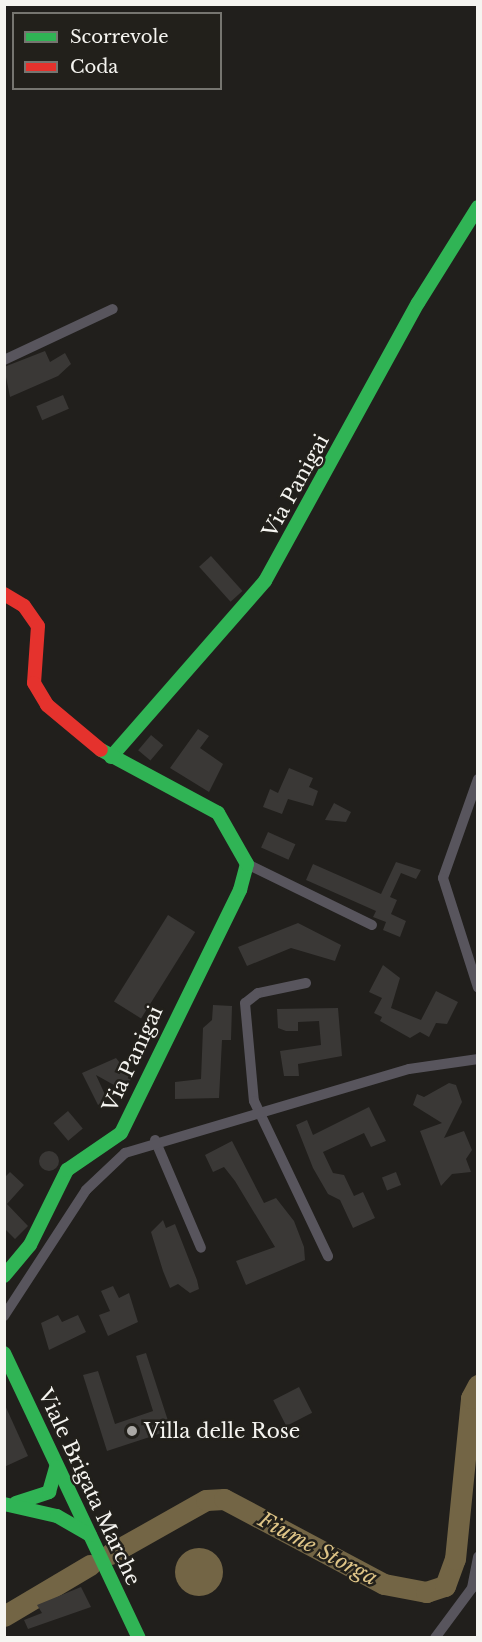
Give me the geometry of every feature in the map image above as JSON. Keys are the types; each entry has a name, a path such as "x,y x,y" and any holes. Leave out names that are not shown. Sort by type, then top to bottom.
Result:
{"street":[{"name":"Via Panigai","path":"111,757 265,581 418,303 477,207"},
{"path":"4,360 113,309"},
{"path":"4,594 24,606 38,626 33,671 39,694 73,730 111,757 218,813 247,864 372,925"},
{"path":"477,779 443,878 477,988"},
{"name":"Via Panigai","path":"4,1276 30,1245 67,1170 121,1133 240,890 247,864"},
{"path":"306,982 258,993 245,1003 254,1101 328,1256"},
{"path":"4,1316 86,1190 126,1153 155,1140 409,1069 477,1059"},
{"path":"121,1133 126,1153"},
{"path":"155,1140 201,1248"},
{"name":"Viale Brigata Marche","path":"4,1353 140,1638"},
{"path":"32,1500 49,1492 56,1464"},
{"path":"4,1504 32,1500 75,1503"},
{"path":"57,1516 75,1503"},
{"path":"4,1504 57,1516 90,1535"},
{"path":"435,1638 472,1588 477,1557"}],"shaded area":[{"path":"199,1548 216,1555 223,1572 216,1589 199,1596 182,1589 175,1572 182,1555"}],"building":[{"path":"45,351 50,362 65,353 71,364 58,376 10,397 4,367"},
{"path":"63,395 69,409 42,420 36,406"},
{"path":"211,556 242,591 231,602 199,567"},
{"path":"198,729 209,736 200,748 223,764 209,792 170,768"},
{"path":"151,735 163,745 150,761 138,750"},
{"path":"289,768 313,778 309,787 318,791 313,806 288,799 282,814 263,807 270,789 278,793"},
{"path":"334,803 351,812 346,822 325,820"},
{"path":"268,832 295,844 288,860 261,848"},
{"path":"396,862 421,870 416,879 401,873 390,897 397,900 391,914 406,921 400,937 383,930 386,922 373,917 376,911 306,880 313,864 381,894"},
{"path":"168,915 195,932 141,1018 114,1002"},
{"path":"298,923 341,945 335,961 291,948 247,966 238,947"},
{"path":"383,965 400,978 391,1008 421,1020 436,991 458,1002 447,1024 436,1023 429,1037 420,1032 410,1038 380,1021 382,1017 374,1013 382,998 369,992"},
{"path":"213,1005 232,1006 231,1040 222,1040 219,1098 175,1099 175,1082 201,1079 203,1028 212,1020"},
{"path":"338,1008 342,1056 298,1064 299,1076 284,1076 280,1051 321,1045 319,1021 298,1022 298,1031 286,1031 278,1028 277,1009"},
{"path":"116,1058 132,1078 123,1090 96,1075 107,1099 98,1105 82,1073"},
{"path":"449,1083 456,1085 462,1102 444,1138 464,1131 472,1150 466,1159 471,1172 452,1174 441,1186 420,1131 442,1123 413,1105 417,1094 424,1097"},
{"path":"369,1107 386,1141 371,1147 364,1133 323,1152 333,1173 344,1175 354,1196 363,1192 375,1218 353,1228 340,1200 328,1194 313,1168 296,1125 307,1120 313,1135"},
{"path":"68,1111 83,1129 68,1141 53,1123"},
{"path":"232,1141 264,1203 276,1198 294,1221 304,1247 305,1260 246,1285 236,1261 275,1247 235,1181 224,1167 213,1172 205,1155"},
{"path":"49,1151 56,1154 59,1161 56,1168 49,1171 42,1168 39,1161 42,1154"},
{"path":"10,1172 24,1185 7,1204 28,1226 15,1239 4,1228 4,1178"},
{"path":"396,1172 401,1185 387,1190 382,1177"},
{"path":"163,1220 166,1228 175,1224 197,1280 199,1289 190,1293 178,1284 170,1288 163,1271 151,1232"},
{"path":"113,1286 119,1298 129,1293 138,1322 108,1336 99,1315 110,1311 101,1291"},
{"path":"58,1315 62,1322 78,1315 86,1332 49,1350 41,1323"},
{"path":"146,1353 171,1430 107,1451 83,1375 98,1371 115,1424 153,1411 136,1356"},
{"path":"299,1387 312,1413 286,1426 273,1400"},
{"path":"4,1403 28,1456 4,1467"},
{"path":"81,1587 91,1607 28,1629 24,1620 42,1613 37,1605"}],"waterway":[{"name":"Fiume Storga","path":"110,1554 206,1500 224,1499 384,1584 426,1592 445,1586 455,1559 471,1398 478,1385"},
{"name":"Fiume Storga","path":"4,1616 90,1565"}],"traffic: fast":[{"path":"111,757 265,581 418,303 478,207"},
{"path":"4,1276 30,1245 67,1170 121,1133 240,890 247,864 218,813 101,750"},
{"path":"4,1353 139,1638"},
{"path":"16,1503 49,1492 56,1467"},
{"path":"4,1504 57,1516 90,1535"}],"traffic: jam":[{"path":"4,594 24,606 38,626 34,683 47,705 101,750"}],"place":[{"name":"Villa delle Rose","path":"132,1431"}]}
